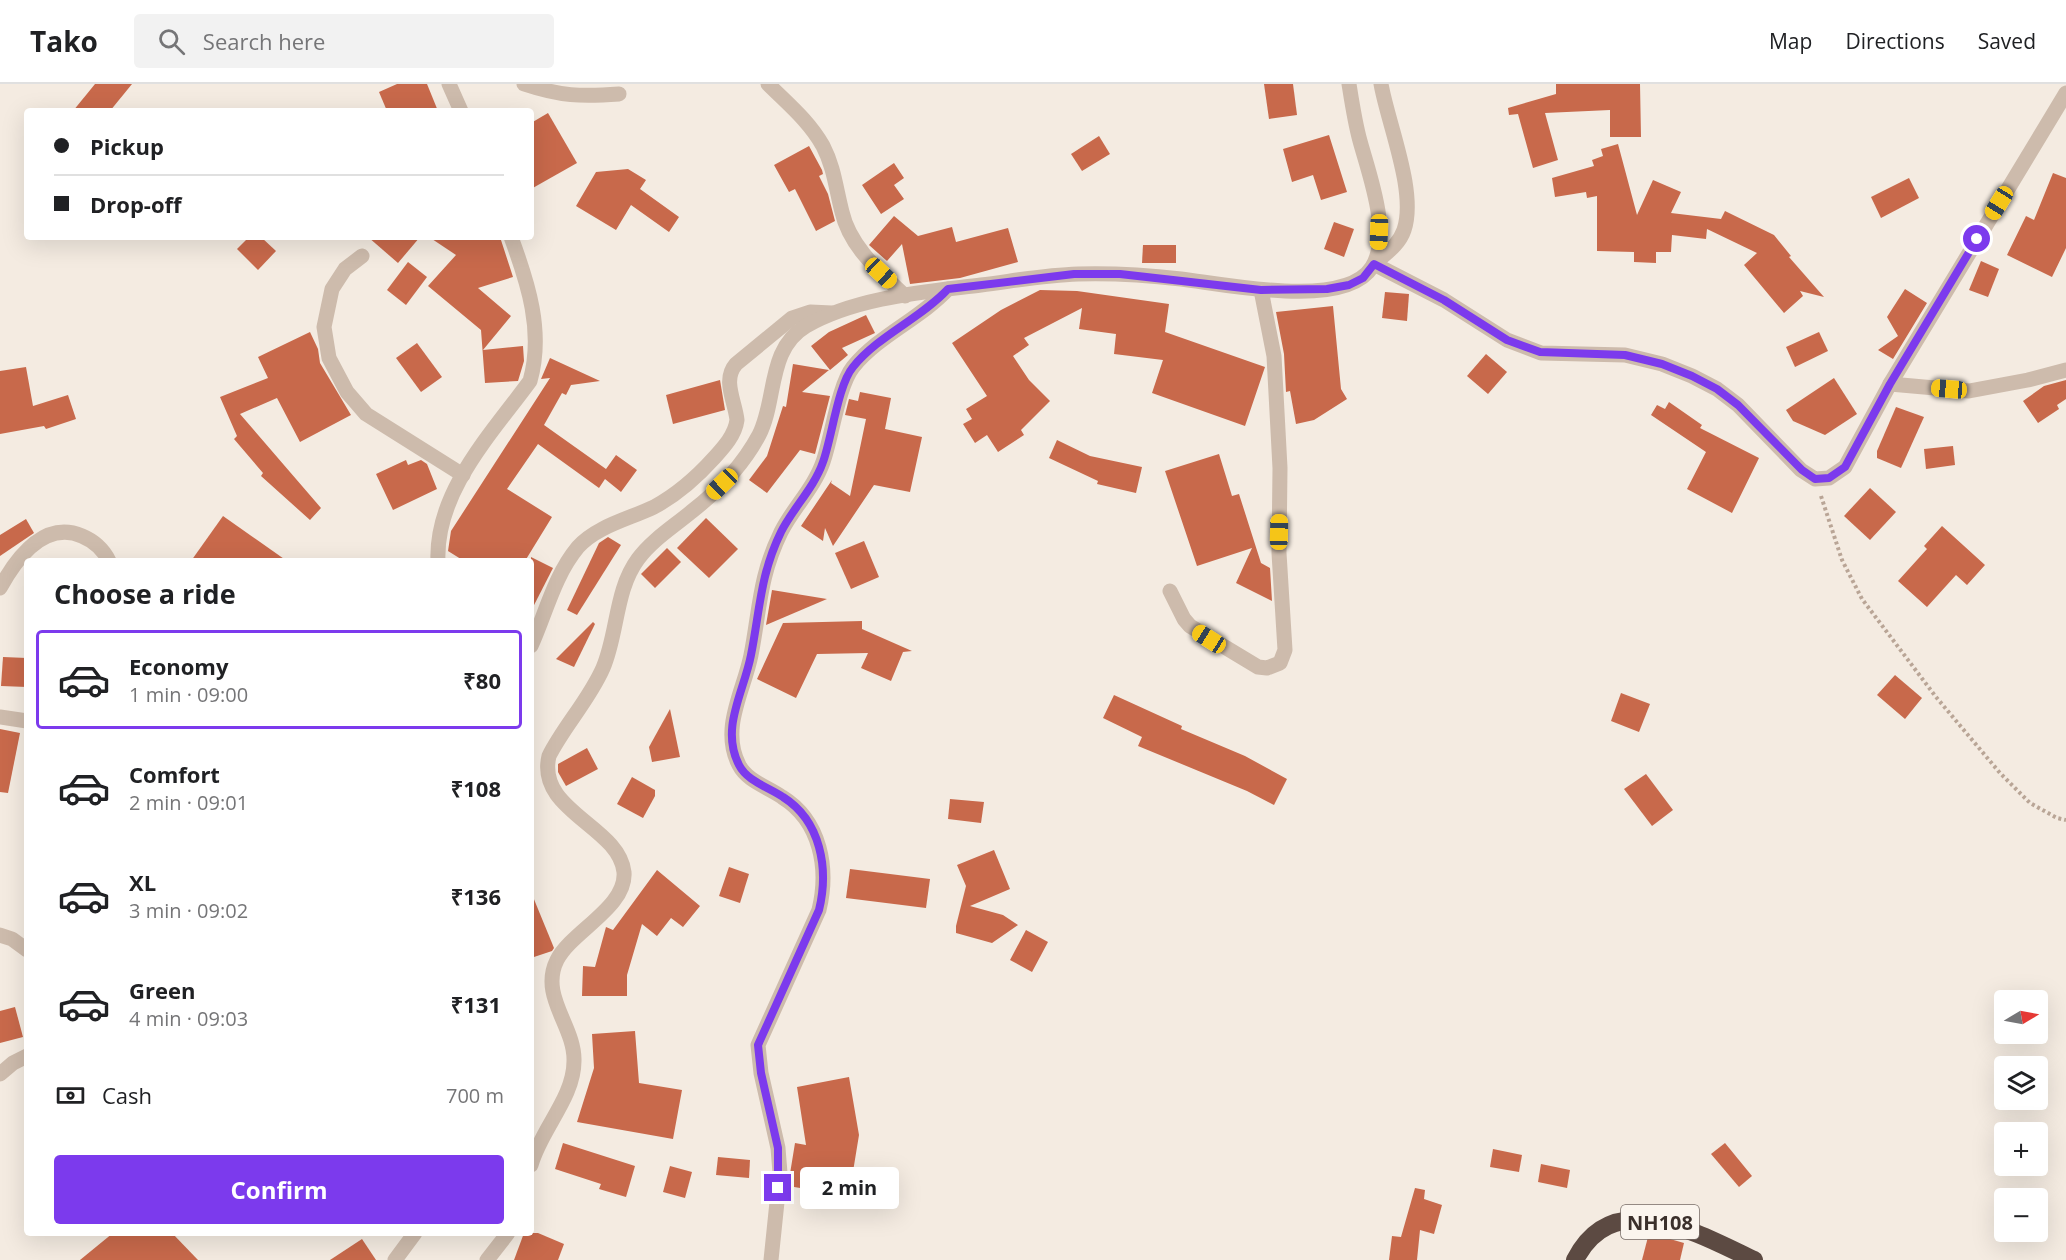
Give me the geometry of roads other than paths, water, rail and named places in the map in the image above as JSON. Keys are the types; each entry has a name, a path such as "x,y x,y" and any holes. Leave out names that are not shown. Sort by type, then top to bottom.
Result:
{"highway":[{"name":"NH108","path":"1575,1260 1587,1240 1596,1231 1620,1223 1651,1221 1674,1224 1707,1236 1754,1260"}],"street":[{"path":"448,84 460,108"},
{"path":"524,84 554,94 587,96 619,94"},
{"path":"768,84 814,131 833,170 842,212 853,238 881,273 905,296"},
{"path":"1349,84 1359,138 1376,196 1379,232 1374,264"},
{"path":"534,1158 546,1128 563,1100 572,1077 574,1061 573,1047 554,994 553,976 556,962 570,942 611,904 624,880 619,858 597,831 564,803 554,790 546,767 549,756 601,672 614,636 625,580 632,567 651,544 694,510 744,460 764,424 781,352 795,334 836,313 905,296 1074,274 1120,274 1261,290 1327,289 1349,285 1363,278 1374,264 1395,246 1404,230 1407,190 1381,84"},
{"path":"1374,264 1444,300 1507,340 1540,352 1625,355 1662,364 1692,376 1717,389 1738,405 1802,470 1815,479 1829,478 1845,467 1890,384 2066,93"},
{"path":"438,558 437,543 449,504 463,475 530,381 533,369 535,324 531,296 512,240"},
{"path":"362,256 345,269 332,289 324,327 329,358 346,393 366,414 463,475"},
{"path":"771,1260 779,1165 774,1125 761,1073 758,1045 819,910 824,890 824,872 813,831 803,814 786,798 748,778 739,765 732,743 732,722 751,656 758,602 766,567 782,530 823,464 842,393 851,369 867,352 935,303 948,289"},
{"path":"1170,591 1184,619 1196,631 1258,667 1267,669 1280,663 1285,650 1279,553 1280,468 1274,356 1261,290"},
{"path":"534,638 552,592 578,548 597,533 677,493 724,447 737,420 729,381 731,369 792,318 810,312 836,313"},
{"path":"1890,384 1969,391 2066,370"},
{"path":"0,588 28,549 43,537 57,533 73,532 94,541 107,558"},
{"path":"0,717 24,721"},
{"path":"0,935 12,939 24,948"},
{"path":"0,1074 24,1058"},
{"path":"395,1260 413,1236"},
{"path":"487,1260 507,1236"}]}
